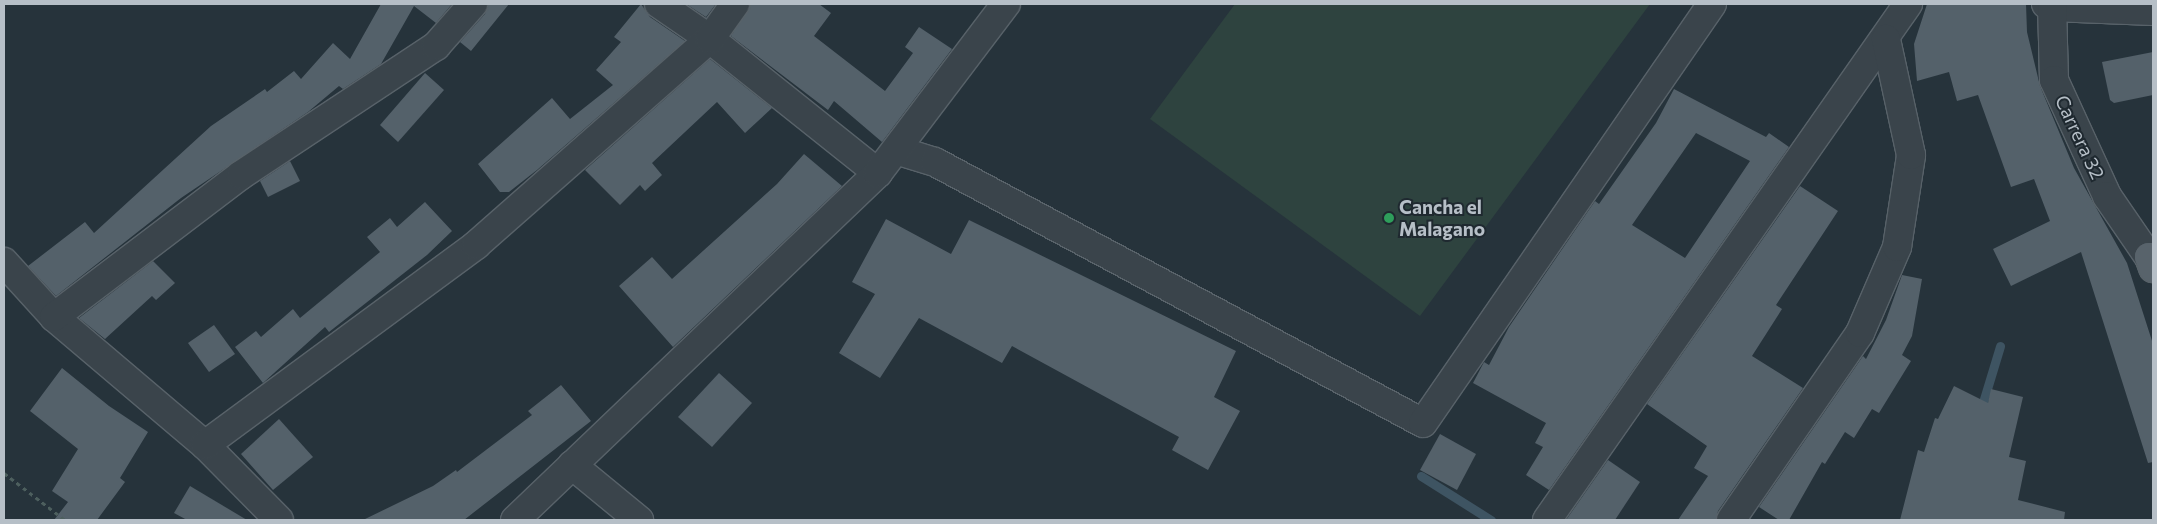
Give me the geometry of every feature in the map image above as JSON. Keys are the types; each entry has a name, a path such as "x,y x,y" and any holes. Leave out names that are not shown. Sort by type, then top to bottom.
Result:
{"street":[{"path":"54,316 241,175 436,46 473,4"},
{"path":"659,4 710,39 878,173"},
{"path":"205,446 476,246 710,39 735,4"},
{"path":"515,520 878,173 1006,4"},
{"path":"896,150 935,162 1423,423 1712,4"},
{"path":"1547,520 1886,39 1908,4"},
{"path":"2050,5 2153,11"},
{"name":"Carrera 32","path":"2050,5 2054,80 2107,196 2152,261"},
{"path":"1731,520 1860,333 1897,247 1911,156 1886,39"},
{"path":"4,262 54,316 205,446 279,520"},
{"path":"572,465 639,520"}],"path":[{"path":"4,473 65,520"}],"green space":[{"name":"Cancha el Malagano","path":"1235,4 1650,4 1420,316 1150,119"}],"building":[{"path":"381,4 452,4 436,23 414,6 381,64 343,89 339,86 308,112 181,198 56,296 28,266 85,222 94,233 211,126 265,89 267,92 294,71 301,79 333,43 350,59"},
{"path":"488,4 509,4 471,51 460,42 485,14"},
{"path":"641,4 650,17 685,41 537,170 509,192 500,192 478,164 552,98 570,119 613,85 596,70 621,42 614,37"},
{"path":"686,4 716,4 706,17"},
{"path":"750,4 819,4 831,13 814,36 885,91 913,53 905,47 919,27 952,49 882,142 834,101 828,110 731,36"},
{"path":"1927,4 2026,4 2027,32 2040,86 2074,168 2127,263 2153,344 2153,462 2148,463 2081,252 2011,286 1993,249 2050,221 2034,179 2011,187 1978,95 1957,101 1949,72 1917,81 1914,44"},
{"path":"2153,52 2153,95 2114,103 2110,100 2102,62"},
{"path":"710,59 772,108 745,133 717,102 652,163 662,175 645,191 640,185 620,205 585,170"},
{"path":"425,73 444,90 398,142 380,125"},
{"path":"1674,89 1766,137 1769,133 1789,147 1549,490 1526,475 1543,447 1535,443 1546,423 1473,383 1484,362 1489,365 1509,327 1595,201 1599,204 1656,123","holes":["1696,133 1750,161 1685,258 1632,225"]},
{"path":"804,154 842,186 673,347 619,286 652,257 672,279 777,184"},
{"path":"290,161 300,181 268,197 260,181"},
{"path":"1800,186 1838,211 1776,305 1782,309 1752,356 1803,388 1718,511 1716,520 1678,520 1708,476 1694,468 1707,446 1647,404"},
{"path":"425,202 452,231 427,255 329,332 325,327 263,383 235,347 256,331 261,337 293,309 300,318 380,252 367,237 390,218 397,227"},
{"path":"886,219 951,254 969,220 1236,351 1214,397 1240,411 1208,470 1172,450 1179,437 1012,346 1002,363 919,318 880,378 839,353 875,294 852,282"},
{"path":"153,261 175,283 156,300 152,296 105,339 79,318"},
{"path":"1902,275 1922,279 1912,336 1902,355 1911,361 1879,413 1872,409 1854,438 1845,432 1825,464 1822,462 1789,520 1779,520 1759,507 1863,356 1866,359 1886,320"},
{"path":"214,325 235,354 209,372 188,343"},
{"path":"62,368 109,406 148,432 120,478 125,482 97,520 54,520 68,502 52,491 78,449 30,411"},
{"path":"719,373 752,403 712,447 678,417"},
{"path":"561,385 591,421 464,520 363,520 433,486 456,470 457,472 532,415 528,411"},
{"path":"1954,386 1988,403 1991,389 2023,397 2009,457 2026,461 2018,500 2065,512 2064,520 1900,520 1918,450 1924,452 1935,418 1938,419"},
{"path":"279,419 313,457 273,490 241,454"},
{"path":"1440,434 1476,454 1457,490 1420,470"},
{"path":"1608,460 1640,482 1615,520 1566,520"},
{"path":"190,486 247,520 187,520 174,513"}],"waterway":[{"path":"1980,412 2000,346"},
{"path":"1421,476 1491,520"}],"place":[{"name":"Cancha el Malagano","path":"1389,218"}]}
